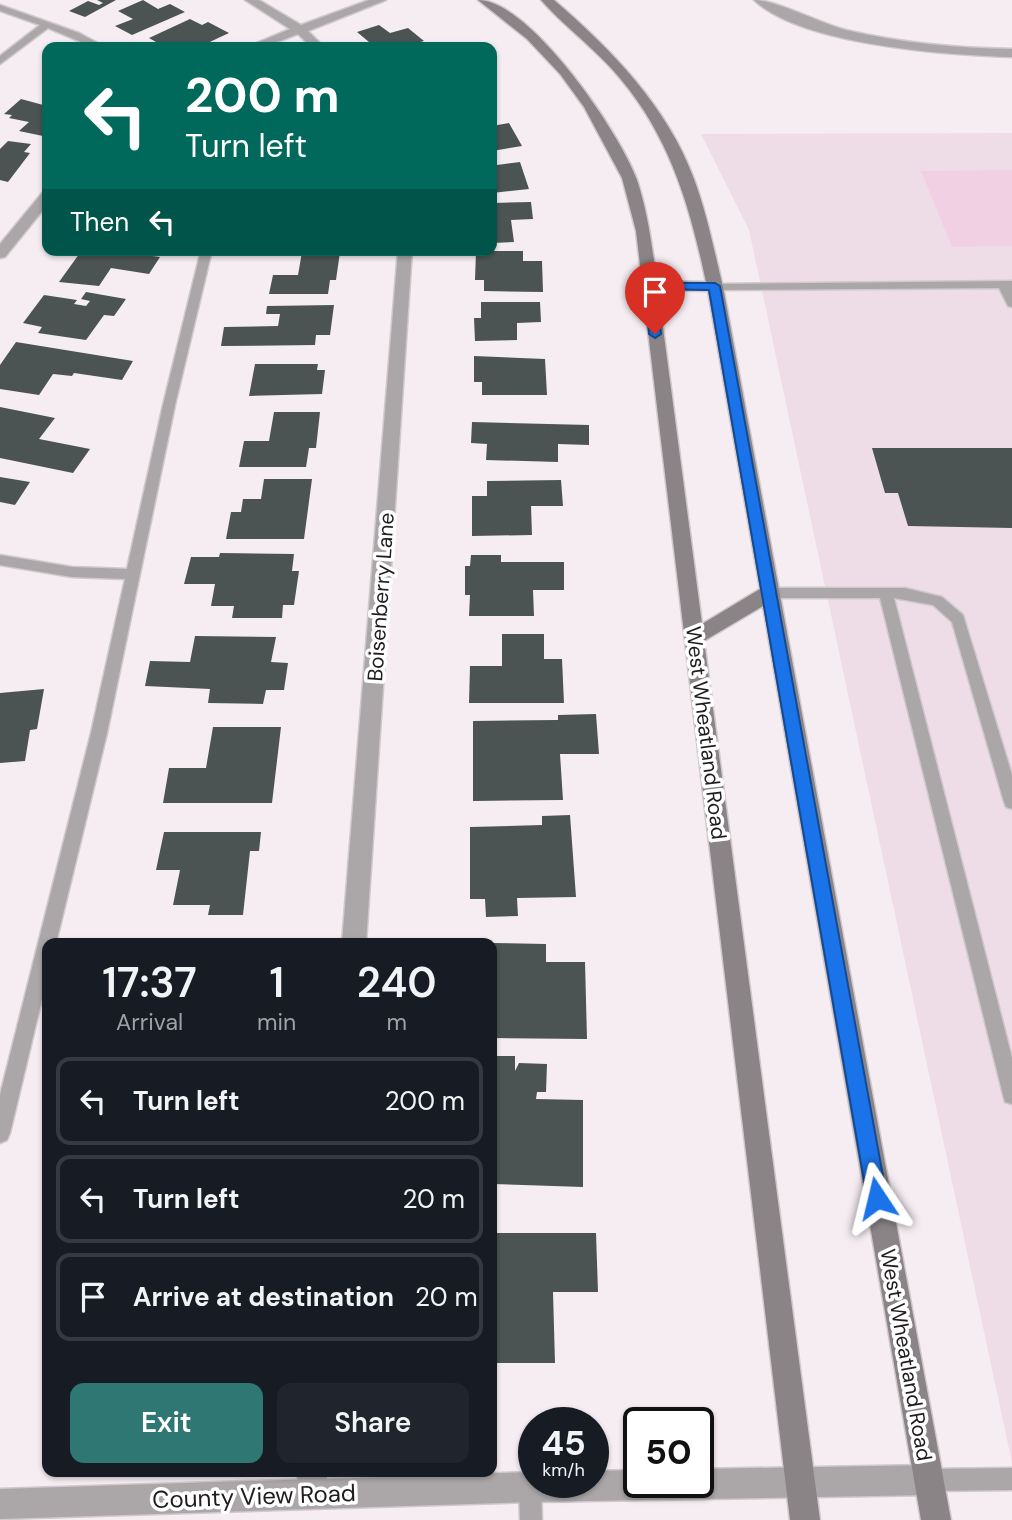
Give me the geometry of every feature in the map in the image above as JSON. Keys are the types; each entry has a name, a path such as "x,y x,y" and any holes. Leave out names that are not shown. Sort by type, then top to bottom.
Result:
{"main road":[{"name":"West Wheatland Road","path":"484,0 531,36 564,71 590,107 629,178 643,231 805,1520"},
{"name":"West Wheatland Road","path":"547,0 589,35 645,98 685,173 697,208 715,286 936,1520"},
{"path":"649,285 715,286"},
{"path":"694,638 769,593"}],"street":[{"path":"251,0 302,31 313,42"},
{"path":"268,42 380,0"},
{"path":"760,0 798,18 848,33 916,46 1012,52"},
{"path":"0,254 42,202"},
{"name":"Boisenberry Lane","path":"354,938 405,256"},
{"name":"County View Road","path":"609,1485 929,1479"},
{"name":"County View Road","path":"0,1504 312,1483 518,1487"}],"lane":[{"path":"0,8 48,24 89,42"},
{"path":"0,61 48,24"},
{"path":"45,938 99,733 206,256"},
{"path":"715,286 1008,284 1012,303"},
{"path":"0,560 72,572 133,573"},
{"path":"769,593 905,593 937,601 958,620 1012,802"},
{"path":"886,593 1012,1095"},
{"path":"0,1133 6,1083 42,948"},
{"path":"929,1479 1012,1479"},
{"path":"530,1498 531,1520"}],"shaded area":[{"path":"1012,133 1012,1463 749,230 701,134"},
{"path":"1012,170 1012,246 952,247 921,171"}],"building":[{"path":"97,0 116,0 85,17 69,11 88,1 99,5 103,3"},
{"path":"143,0 158,9 170,4 185,12 132,35 115,26 133,19 118,11"},
{"path":"190,19 202,25 208,22 229,33 210,42 156,42 149,38"},
{"path":"379,25 390,33 408,28 424,41 369,42 357,32"},
{"path":"21,99 42,105 42,136 19,131 29,122 9,118 12,115 4,114"},
{"path":"509,123 522,146 497,150 497,125"},
{"path":"8,141 31,144 24,152 30,153 8,182 0,180 0,149"},
{"path":"520,162 529,189 497,192 497,165"},
{"path":"531,202 533,219 511,220 514,242 497,243 497,203"},
{"path":"497,251 523,251 523,261 542,261 543,292 484,291 484,280 475,280 476,256 497,256"},
{"path":"78,256 160,257 149,274 111,268 99,286 59,282"},
{"path":"301,256 339,256 336,280 330,280 328,294 269,294 273,275 298,275"},
{"path":"86,292 126,299 114,316 104,315 86,340 38,333 42,327 23,323 44,295 77,300 74,304 86,306 90,301 81,299"},
{"path":"481,302 540,302 541,322 517,323 517,340 475,341 474,318 481,318"},
{"path":"334,305 330,335 316,335 315,345 221,346 224,327 278,326 280,314 266,314 267,306"},
{"path":"16,342 133,361 122,380 74,373 72,376 53,374 39,395 0,389 0,365"},
{"path":"474,356 545,359 547,395 482,395 482,382 474,382"},
{"path":"255,364 318,364 317,370 325,370 322,394 249,396"},
{"path":"0,407 55,418 39,439 90,449 73,473 0,458"},
{"path":"274,412 320,412 316,448 309,448 306,467 239,467 244,441 269,441"},
{"path":"472,422 589,425 589,445 558,444 558,462 486,460 487,444 471,443"},
{"path":"872,448 1012,448 1012,528 908,526 898,493 885,493"},
{"path":"0,477 30,482 15,505 0,502"},
{"path":"264,479 312,479 304,539 226,539 231,512 241,512 243,499 261,499"},
{"path":"561,480 563,506 531,506 532,535 472,536 472,496 487,496 487,481"},
{"path":"220,553 294,554 292,571 299,571 294,605 283,605 282,618 232,618 234,606 211,606 215,584 184,584 191,557 219,557"},
{"path":"471,555 501,555 501,562 564,562 564,590 533,590 534,616 469,616 470,595 465,595 465,566 470,566"},
{"path":"502,634 544,634 544,659 562,659 564,703 469,703 470,666 502,666"},
{"path":"195,636 276,637 271,662 288,663 284,690 266,690 263,704 208,703 210,689 145,686 150,661 190,662"},
{"path":"44,689 37,729 30,730 25,761 0,763 0,693"},
{"path":"596,714 599,754 560,754 563,800 473,801 473,721 558,720 558,715"},
{"path":"213,727 281,727 272,803 163,803 169,768 206,768"},
{"path":"570,815 576,897 517,898 518,916 486,917 485,899 470,899 470,827 542,825 542,816"},
{"path":"164,832 261,832 259,851 250,851 243,915 208,915 210,905 173,905 180,870 156,870"},
{"path":"497,943 546,944 546,962 585,962 587,1039 497,1038"},
{"path":"497,1056 515,1056 515,1071 519,1063 547,1064 546,1092 537,1092 536,1099 583,1100 583,1187 497,1184"},
{"path":"497,1233 596,1233 598,1292 553,1292 555,1363 497,1363"}],"route":[{"path":"655,334 649,285 715,286 716,305 877,1198"}]}
